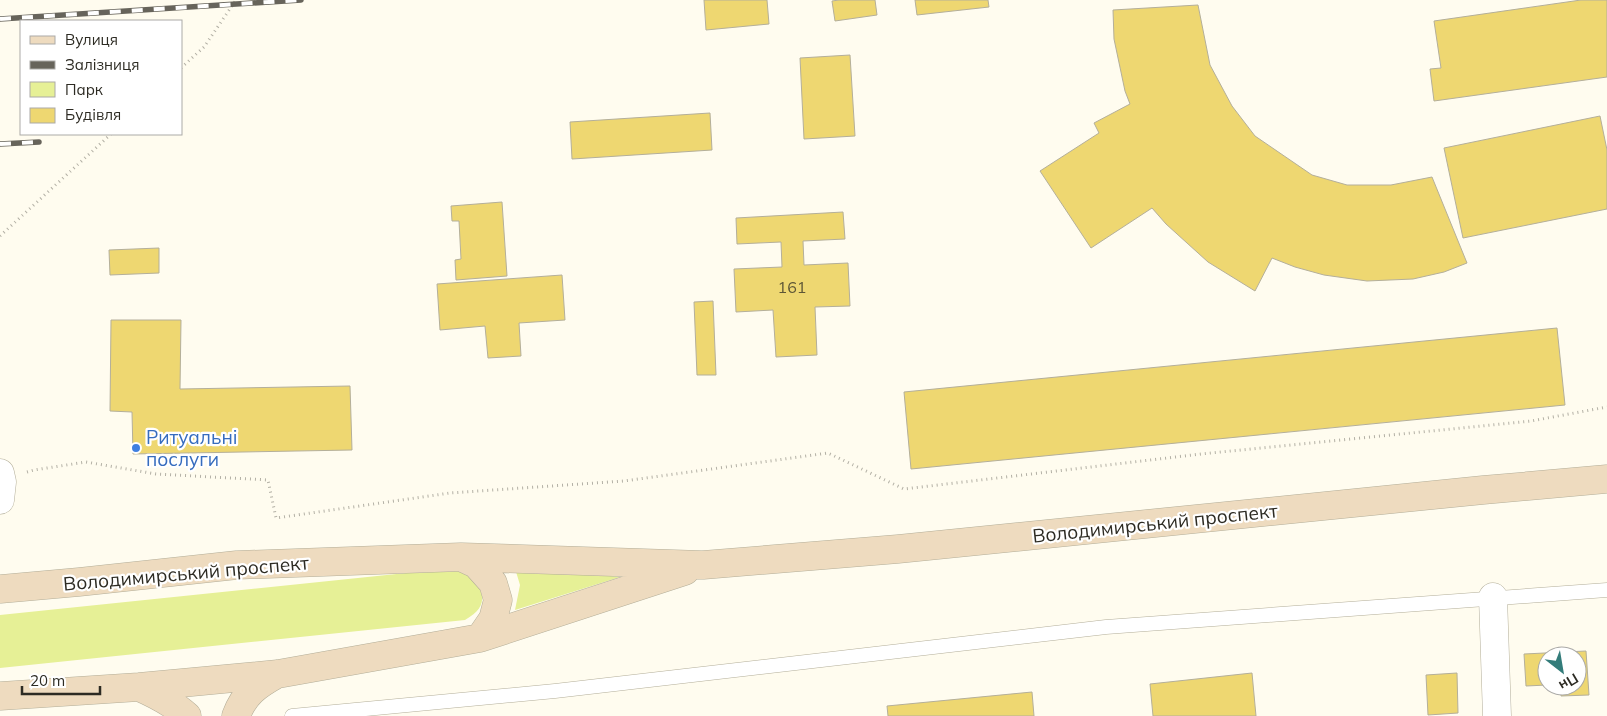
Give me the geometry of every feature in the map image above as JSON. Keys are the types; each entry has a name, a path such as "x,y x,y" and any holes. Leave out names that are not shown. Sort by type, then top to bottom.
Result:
{"main road":[{"name":"Володимирський проспект","path":"0,589 237,564 461,557 703,565 898,549 1483,490 1607,480"},
{"path":"461,557 476,564 493,583 498,600 493,619 480,638"},
{"name":"Володимирський проспект","path":"0,696 139,687 278,674 480,638 703,565"},
{"path":"236,716 241,702 258,685 278,674"},
{"path":"139,687 177,707 187,716"}],"street":[{"path":"1493,597 1497,716"}],"lane":[{"path":"292,716 555,691 1106,626 1607,590"}],"path":[{"path":"182,67 204,47 236,0"},
{"path":"0,236 110,135"},
{"path":"1,485 34,470 86,462 156,474 268,480 276,518 450,493 624,481 828,453 904,489 1201,454 1531,421 1607,407"}],"green space":[{"path":"514,565 620,577 515,610 520,585"},
{"path":"464,567 481,581 482,594 479,608 465,620 0,668 0,615"}],"building":[{"path":"704,0 767,0 769,24 706,30"},
{"path":"875,0 877,15 835,21 832,1"},
{"path":"915,0 988,0 989,7 917,15"},
{"path":"1581,0 1607,0 1607,77 1434,101 1430,69 1441,68 1434,21"},
{"path":"1198,5 1210,65 1232,106 1255,136 1312,175 1347,185 1391,185 1432,177 1467,263 1444,272 1413,279 1367,281 1324,275 1272,258 1255,291 1208,262 1166,224 1152,208 1091,248 1040,171 1099,133 1094,123 1130,104 1125,91 1114,39 1113,10"},
{"path":"850,55 855,136 804,139 800,58"},
{"path":"710,113 712,150 572,159 570,122"},
{"path":"1600,116 1607,150 1607,209 1463,238 1444,148"},
{"path":"502,202 507,276 456,280 455,260 461,259 459,221 452,221 451,206"},
{"path":"843,212 845,239 803,241 804,265 848,263 850,306 815,307 817,355 776,357 773,310 736,312 734,269 782,267 781,242 737,244 736,218"},
{"path":"159,248 159,273 110,275 109,250"},
{"path":"562,275 565,320 519,323 521,356 488,358 485,326 440,330 437,284"},
{"path":"713,301 716,375 697,375 694,302"},
{"path":"111,320 181,320 180,389 350,386 352,450 133,454 132,412 110,411"},
{"path":"1557,328 1565,405 911,469 904,392"},
{"path":"1537,653 1537,685 1526,686 1524,654"},
{"path":"1587,666 1589,695 1587,695"},
{"path":"1252,673 1256,716 1153,716 1150,684"},
{"path":"1457,673 1458,713 1428,715 1426,675"},
{"path":"1032,692 1034,716 888,716 887,706"}],"railway":[{"path":"0,19 301,0"},
{"path":"0,144 39,142"}],"place":[{"name":"Ритуальні послуги","path":"136,448"}]}
